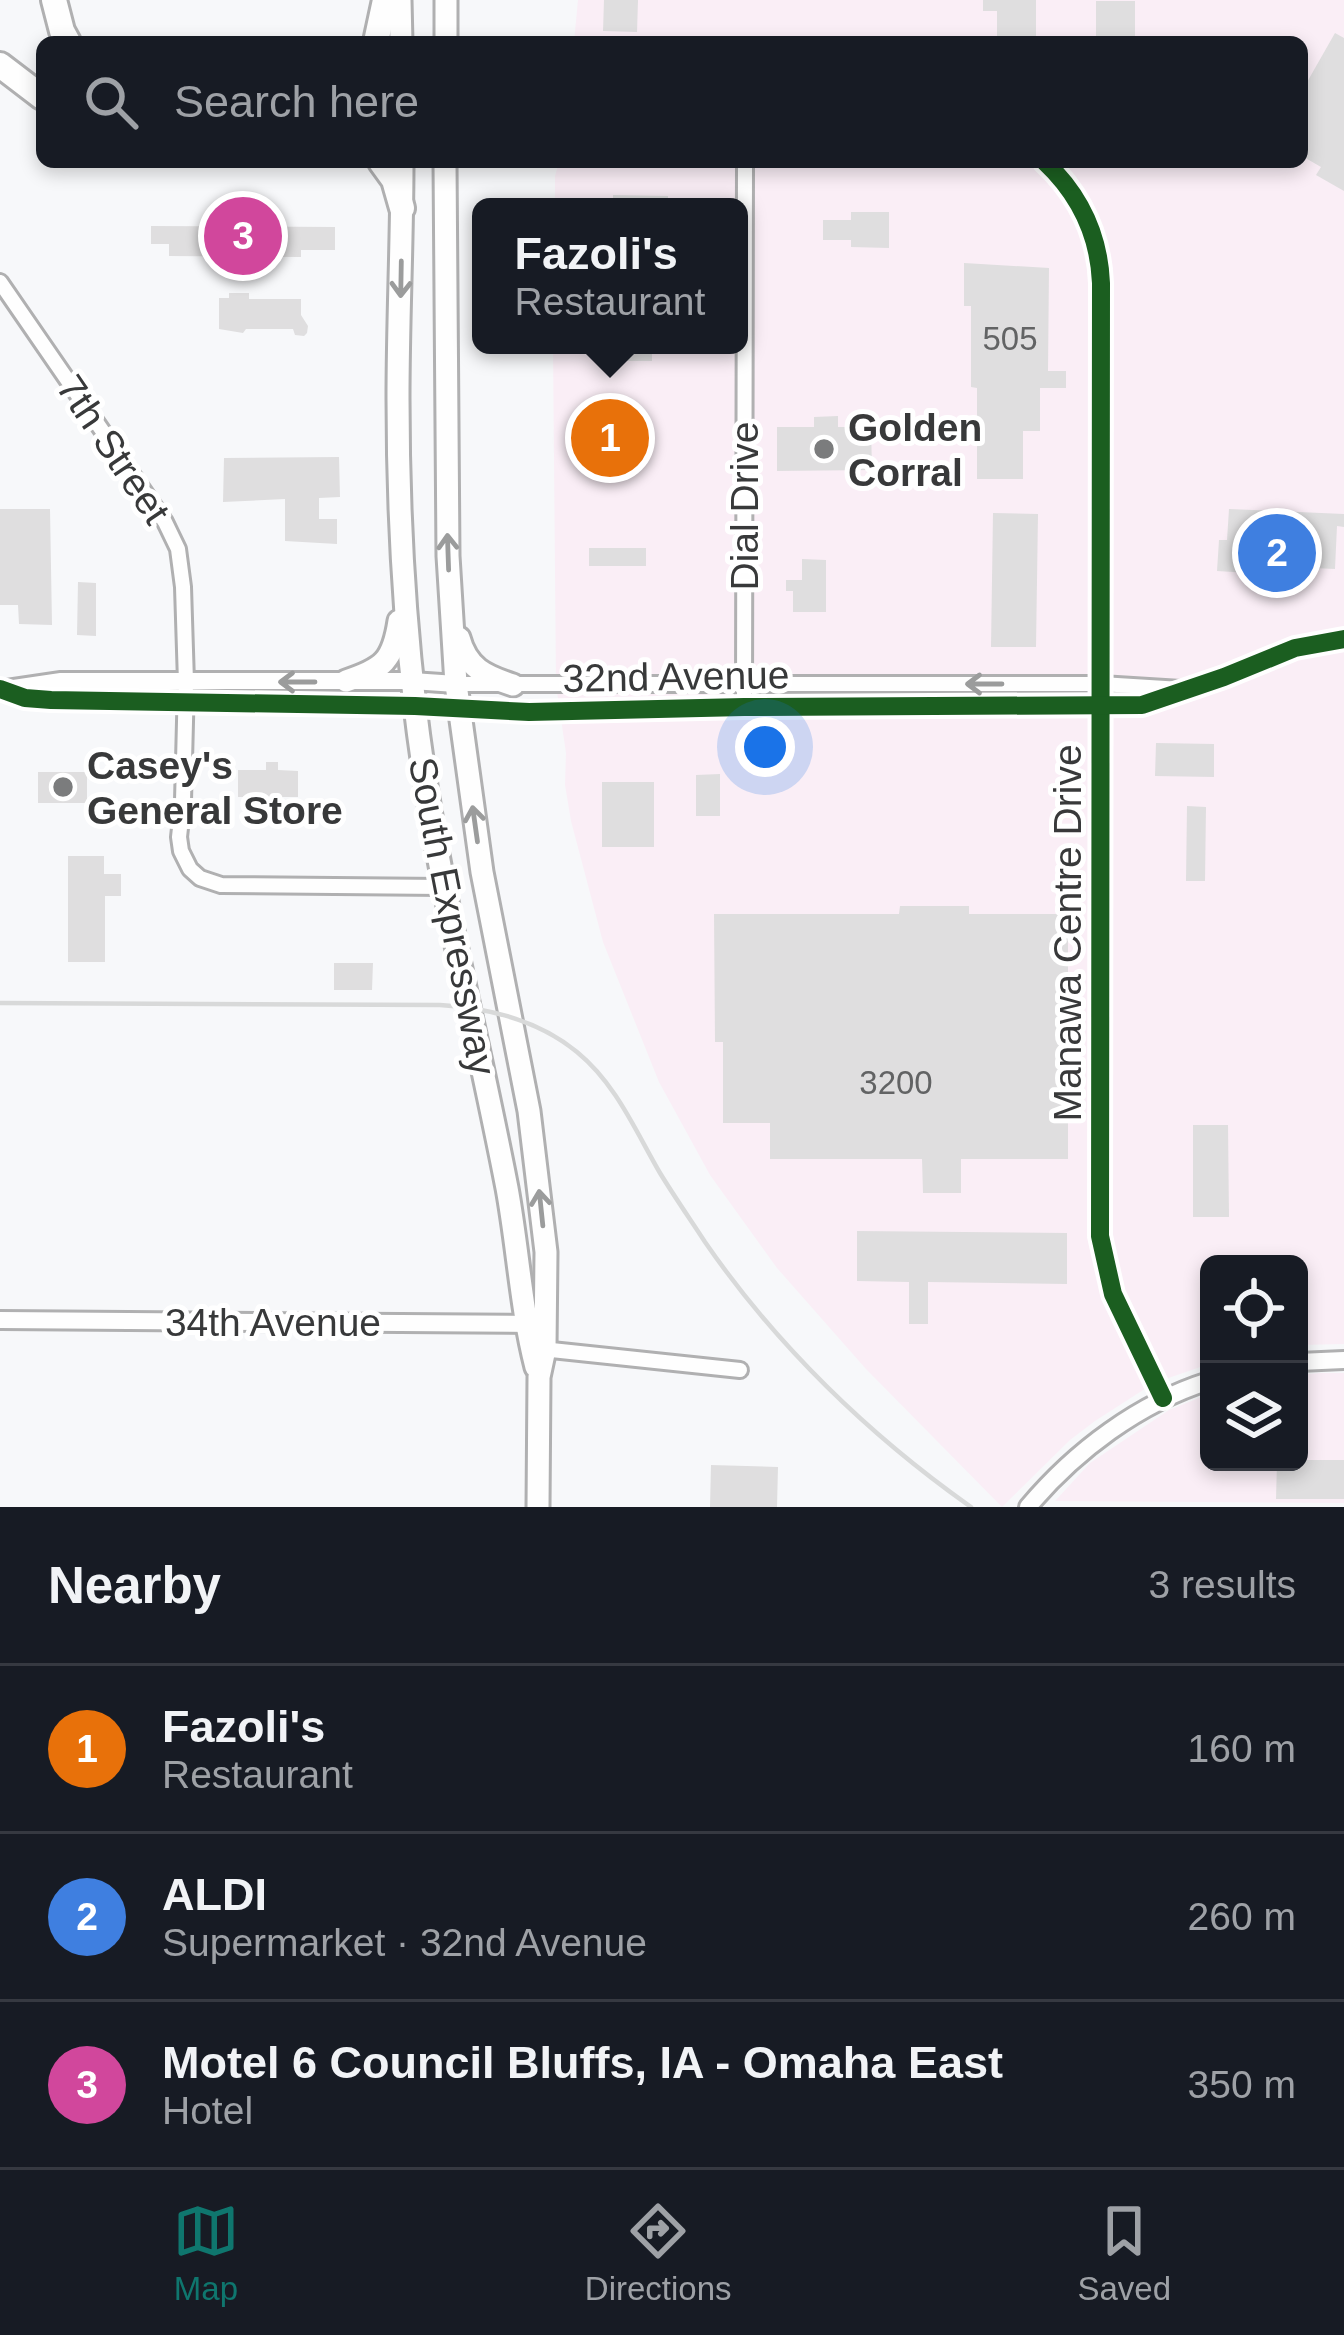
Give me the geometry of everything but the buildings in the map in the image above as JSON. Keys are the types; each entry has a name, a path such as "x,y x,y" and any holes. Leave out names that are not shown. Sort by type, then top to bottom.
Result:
{"highway":[{"path":"54,0 65,36"},
{"path":"377,36 385,0"},
{"path":"0,65 36,92"},
{"path":"386,168 402,208"}],"main road":[{"path":"400,0 401,36"},
{"path":"446,0 446,36"},
{"name":"South Expressway","path":"402,168 400,513 412,681 443,887 536,1324 538,1507"},
{"name":"South Expressway","path":"445,168 450,608 482,872 529,1112 546,1252 536,1324"},
{"path":"346,682 377,669 391,655 404,584"},
{"path":"450,608 469,664 513,685"}],"street":[{"name":"Dial Drive","path":"745,168 745,198"},
{"name":"Manawa Centre Drive","path":"1051,168 1080,205 1101,271 1100,1236 1113,1294 1163,1398"},
{"name":"7th Street","path":"0,282 155,507 182,560 186,682 179,837 185,861 200,878 221,885 443,887"},
{"name":"Dial Drive","path":"744,707 745,354"},
{"name":"32nd Avenue","path":"2,689 25,698 51,700 529,712 1142,706 1295,647 1344,639"},
{"name":"32nd Avenue","path":"2,689 61,682 412,681 1101,684 1186,689"},
{"name":"34th Avenue","path":"0,1321 536,1324"},
{"path":"538,1349 740,1370"},
{"path":"1308,1362 1344,1360"},
{"path":"1033,1501 1106,1435 1163,1398 1200,1384"}],"shaded area":[{"path":"578,0 1344,0 1344,1344 1308,1345 1308,1255 1200,1255 1200,1367 1154,1383 1095,1421 1002,1507 866,1369 777,1268 710,1175 659,1082 603,942 571,821 556,685 553,354 748,354 748,198 555,198 555,176 557,168 1308,168 1308,36 575,36"},
{"path":"1344,1373 1344,1503 1055,1501 1090,1463 1169,1410 1200,1398 1200,1471 1308,1471 1308,1374"}],"railway":[{"path":"0,1003 440,1005 495,1013 546,1032 577,1052 603,1078 705,1242 793,1352 896,1450 971,1507"}],"cycle path":[{"path":"1050,168 1085,217 1101,283 1100,1236 1113,1294 1163,1398"},
{"path":"0,689 51,700 529,712 1142,705 1295,648 1344,639"}],"place":[{"name":"Motel 6 Council Bluffs, IA - Omaha East","path":"243,236"},
{"name":"Fazoli's","path":"610,438"},
{"name":"Golden Corral","path":"824,449"},
{"name":"ALDI","path":"1277,553"},
{"name":"Casey's General Store","path":"63,787"}]}
